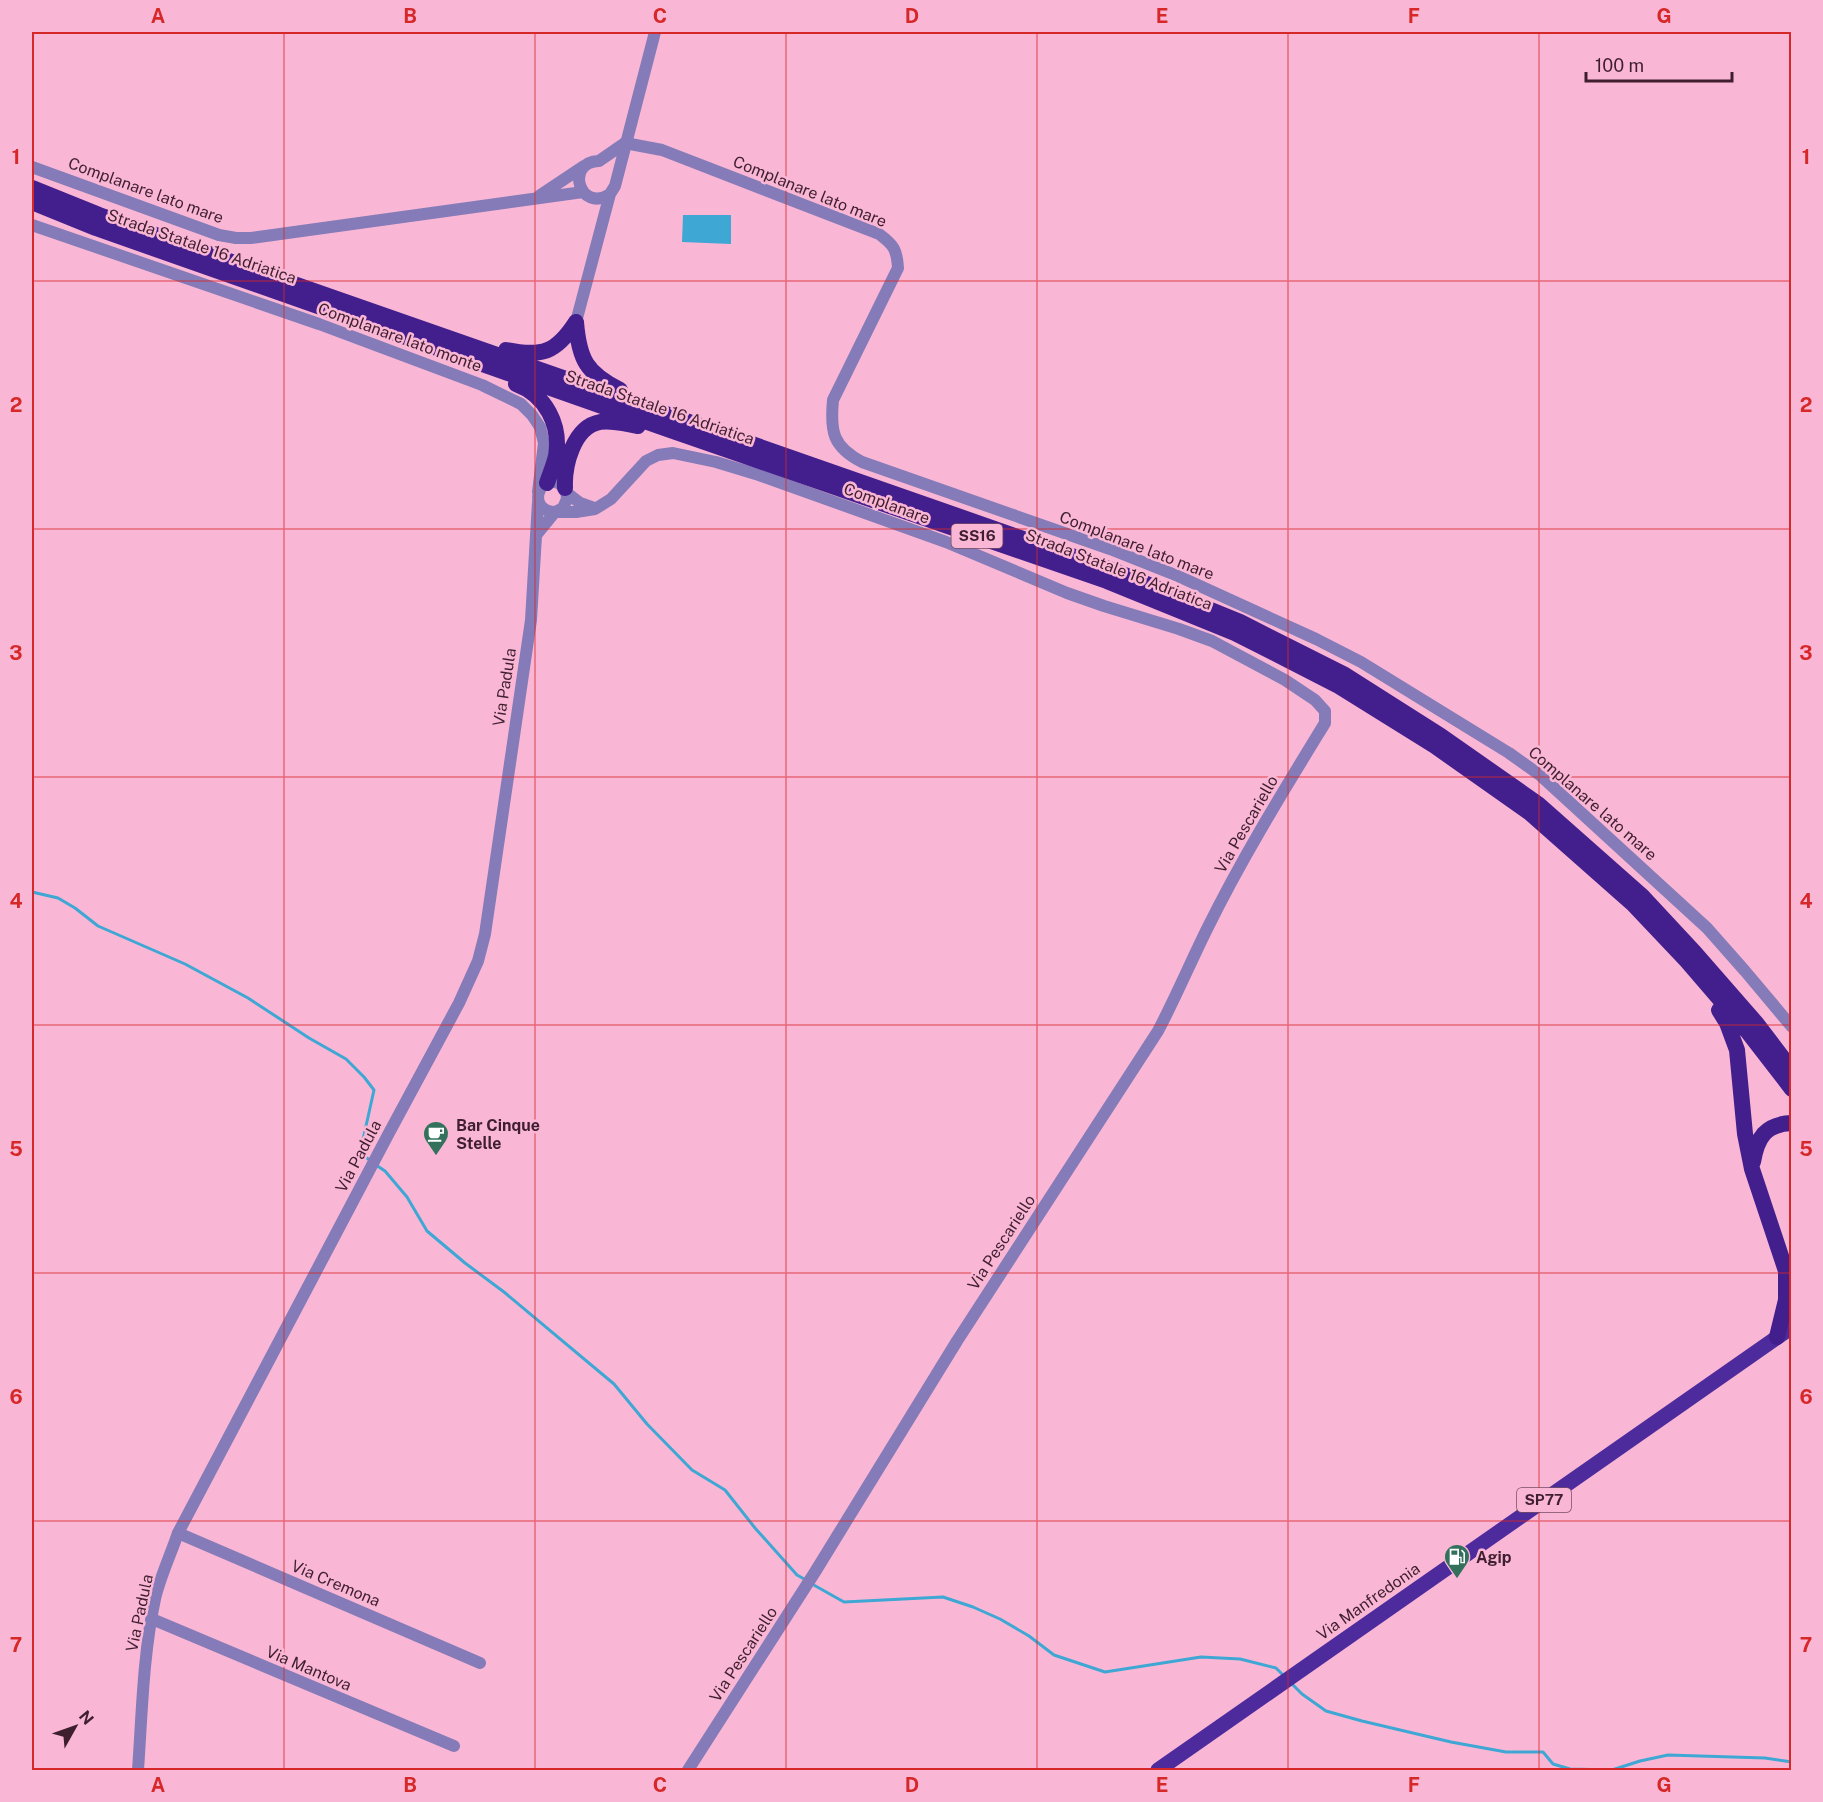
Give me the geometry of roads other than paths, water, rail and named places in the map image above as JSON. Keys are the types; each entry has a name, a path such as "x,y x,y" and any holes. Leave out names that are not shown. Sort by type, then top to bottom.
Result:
{"highway":[{"name":"Strada Statale 16 Adriatica","path":"32,188 448,344 1107,581 1235,633 1336,685 1435,746 1530,813 1633,904 1687,961 1748,1032 1791,1089"},
{"name":"Strada Statale 16 Adriatica","path":"32,202 96,228 448,344"},
{"path":"448,344 525,354 542,352 561,342 576,322"},
{"path":"576,322 580,351 584,362 593,374 672,424"},
{"path":"448,344 483,372 524,387 537,395 548,409 556,428 556,455 541,492"},
{"path":"566,491 564,475 567,461 580,435 588,428 599,422 672,424"},
{"name":"Strada Statale 16 Adriatica","path":"672,424 1112,570 1240,622 1345,675 1441,736 1538,804 1642,896 1734,997 1791,1070"},
{"path":"1687,961 1727,1023 1737,1050 1745,1134 1752,1169 1789,1275 1789,1305 1777,1337"},
{"path":"1752,1169 1756,1145 1767,1130 1781,1123 1791,1123"}],"main road":[{"name":"SP77","path":"1777,1337 1791,1327"},
{"name":"Via Manfredonia","path":"1158,1770 1777,1337"}],"street":[{"path":"576,322 655,32"},
{"path":"599,161 625,143"},
{"name":"Complanare lato mare","path":"625,143 662,150 879,234 891,243 897,254 898,268 833,400 831,421 836,440 847,454 862,462 1110,549 1255,611 1362,662 1509,753 1540,775 1707,928 1791,1028"},
{"path":"610,194 601,198 591,198 580,187 579,175 585,165 599,161 610,165 616,176 616,182"},
{"name":"Complanare lato mare","path":"536,198 585,165"},
{"name":"Complanare lato mare","path":"32,167 219,235 236,238 251,238 583,192"},
{"path":"596,199 603,219"},
{"name":"Complanare lato monte","path":"32,225 319,324 482,385 521,404 532,414 540,427 544,443 541,492"},
{"name":"Complanare","path":"595,509 611,499 646,461 658,455 673,453 716,462 759,475 946,542 1067,593 1212,641 1284,680 1315,700 1325,711 1325,723"},
{"path":"554,482 561,484 580,503 595,509 549,512 542,508 541,492 554,482"},
{"path":"537,534 555,512 563,508 566,503 566,491"},
{"name":"Via Padula","path":"138,1770 145,1662 152,1619 156,1596 178,1533 462,997 483,943 531,620 541,492"},
{"name":"Via Pescariello","path":"688,1770 815,1572 957,1341 1158,1031 1208,927 1260,830 1325,723"},
{"name":"Via Cremona","path":"178,1533 480,1663"},
{"name":"Via Mantova","path":"152,1619 454,1746"}],"water":[{"path":"683,215 731,215 731,244 682,242"}],"waterway":[{"path":"32,892 58,898 98,926 185,964 248,998 346,1059 374,1090 360,1153 371,1161"},
{"path":"376,1165 385,1171 407,1197 427,1231 614,1384 647,1424 692,1470 725,1490 797,1575 806,1580"},
{"path":"812,1584 844,1602 943,1597 1000,1619 1029,1636 1054,1655 1105,1672 1201,1657 1240,1659 1276,1668 1284,1676"},
{"path":"1291,1683 1326,1711 1451,1742 1506,1752 1543,1752 1553,1764 1570,1769 1612,1770 1668,1755 1765,1758 1792,1762"}],"place":[{"name":"Bar Cinque Stelle","path":"436,1157"},
{"name":"Agip","path":"1457,1580"}]}
